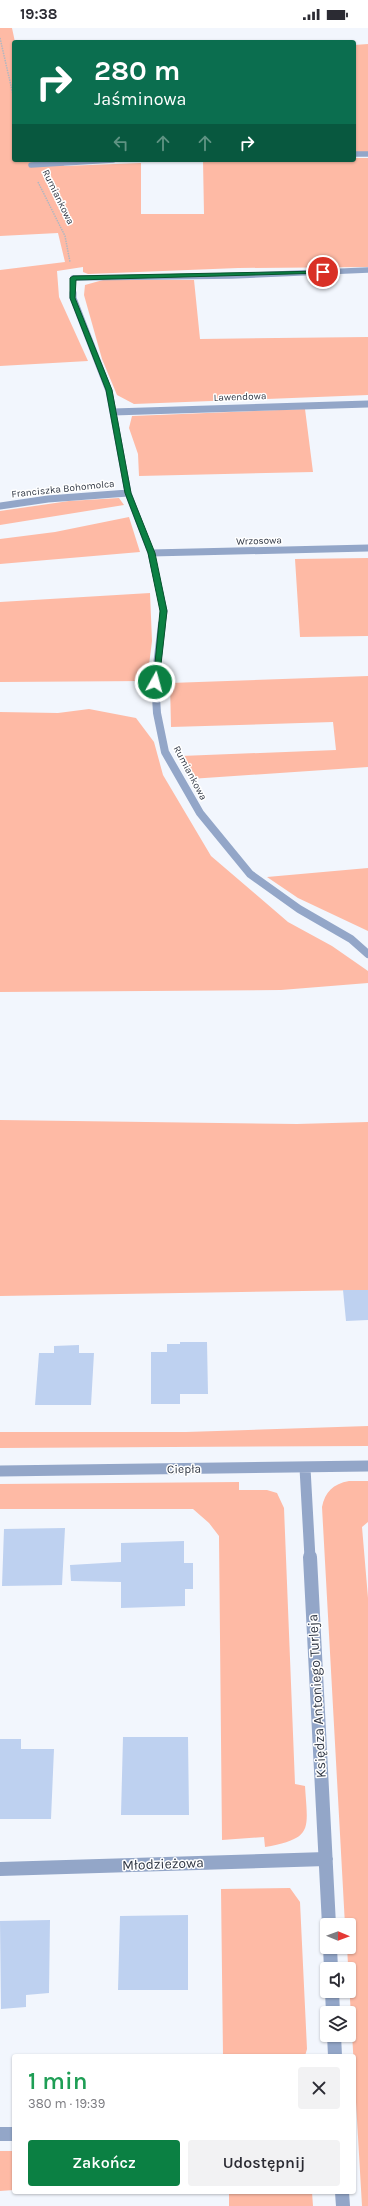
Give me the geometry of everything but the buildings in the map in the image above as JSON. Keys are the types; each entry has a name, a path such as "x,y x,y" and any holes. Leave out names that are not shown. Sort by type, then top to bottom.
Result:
{"street":[{"path":"356,154 368,154"},
{"path":"31,165 80,162"},
{"path":"73,278 232,276 368,270"},
{"name":"Rumiankowa","path":"73,278 73,298 109,390 128,493 151,553 164,611 155,682 157,713 166,752 200,813 250,874 300,909 351,939 368,954"},
{"name":"Lawendowa","path":"113,412 368,404"},
{"name":"Franciszka Bohomolca","path":"0,506 48,499 128,493"},
{"name":"Wrzosowa","path":"151,553 368,548"},
{"name":"Ciepła","path":"0,1471 368,1466"},
{"name":"Księdza Antoniego Turleja","path":"306,1468 329,1918"},
{"name":"Młodzieżowa","path":"0,1869 326,1859"},
{"path":"334,2042 335,2054"},
{"path":"0,2134 12,2134"},
{"path":"342,2194 343,2206"}],"path":[{"path":"0,38 12,91"},
{"name":"Rumiankowa","path":"31,165 65,236 73,278"}],"shaded area":[{"path":"0,28 12,28 15,40 12,40 12,162 63,162 64,166 141,163 141,214 204,214 203,162 356,162 356,158 368,158 368,267 238,268 88,274 83,272 83,267 57,271 59,297 88,361 0,366 0,270 65,262 58,233 0,236"},
{"path":"368,44 368,152 356,152 356,45"},
{"path":"103,280 194,280 200,339 368,337 368,395 134,404 117,395 102,359 84,295 85,285"},
{"path":"305,409 313,472 139,476 138,454 129,428 132,416"},
{"path":"119,498 124,505 0,525 0,511 69,501"},
{"path":"129,517 140,552 0,564 0,539 55,532"},
{"path":"368,558 368,636 300,637 295,559"},
{"path":"150,593 152,641 147,681 0,682 0,602"},
{"path":"368,676 368,767 190,779 181,756 336,750 333,722 171,727 170,683"},
{"path":"89,709 136,718 154,742 163,775 211,856 288,922 332,946 368,971 368,983 281,990 0,992 0,712 58,713"},
{"path":"368,868 368,931 298,898 267,877"},
{"path":"0,1120 297,1124 368,1122 368,1290 0,1296"},
{"path":"368,1426 368,1446 0,1448 0,1432 186,1432"},
{"path":"349,1481 368,1481 368,1522 362,1527 368,1598 368,2206 362,2206 356,2102 356,2054 353,2054 353,2042 356,2042 356,2006 350,2006 350,1998 356,1998 356,1962 348,1962 347,1954 356,1954 356,1918 345,1918 322,1507 325,1497 338,1484"},
{"path":"239,1482 239,1490 267,1490 277,1493 284,1508 295,1784 305,1786 307,1813 304,1830 300,1836 281,1844 265,1847 264,1837 222,1840 219,1536 209,1523 193,1509 0,1509 0,1484"},
{"path":"290,1888 300,1902 307,2049 306,2054 223,2054 221,1889"},
{"path":"0,2151 12,2151 12,2190 0,2191"},
{"path":"229,2194 312,2194 313,2206 229,2206"}],"route":[{"path":"155,682 164,611 151,553 128,493 109,390 73,298 73,278 232,276 323,272"}]}
